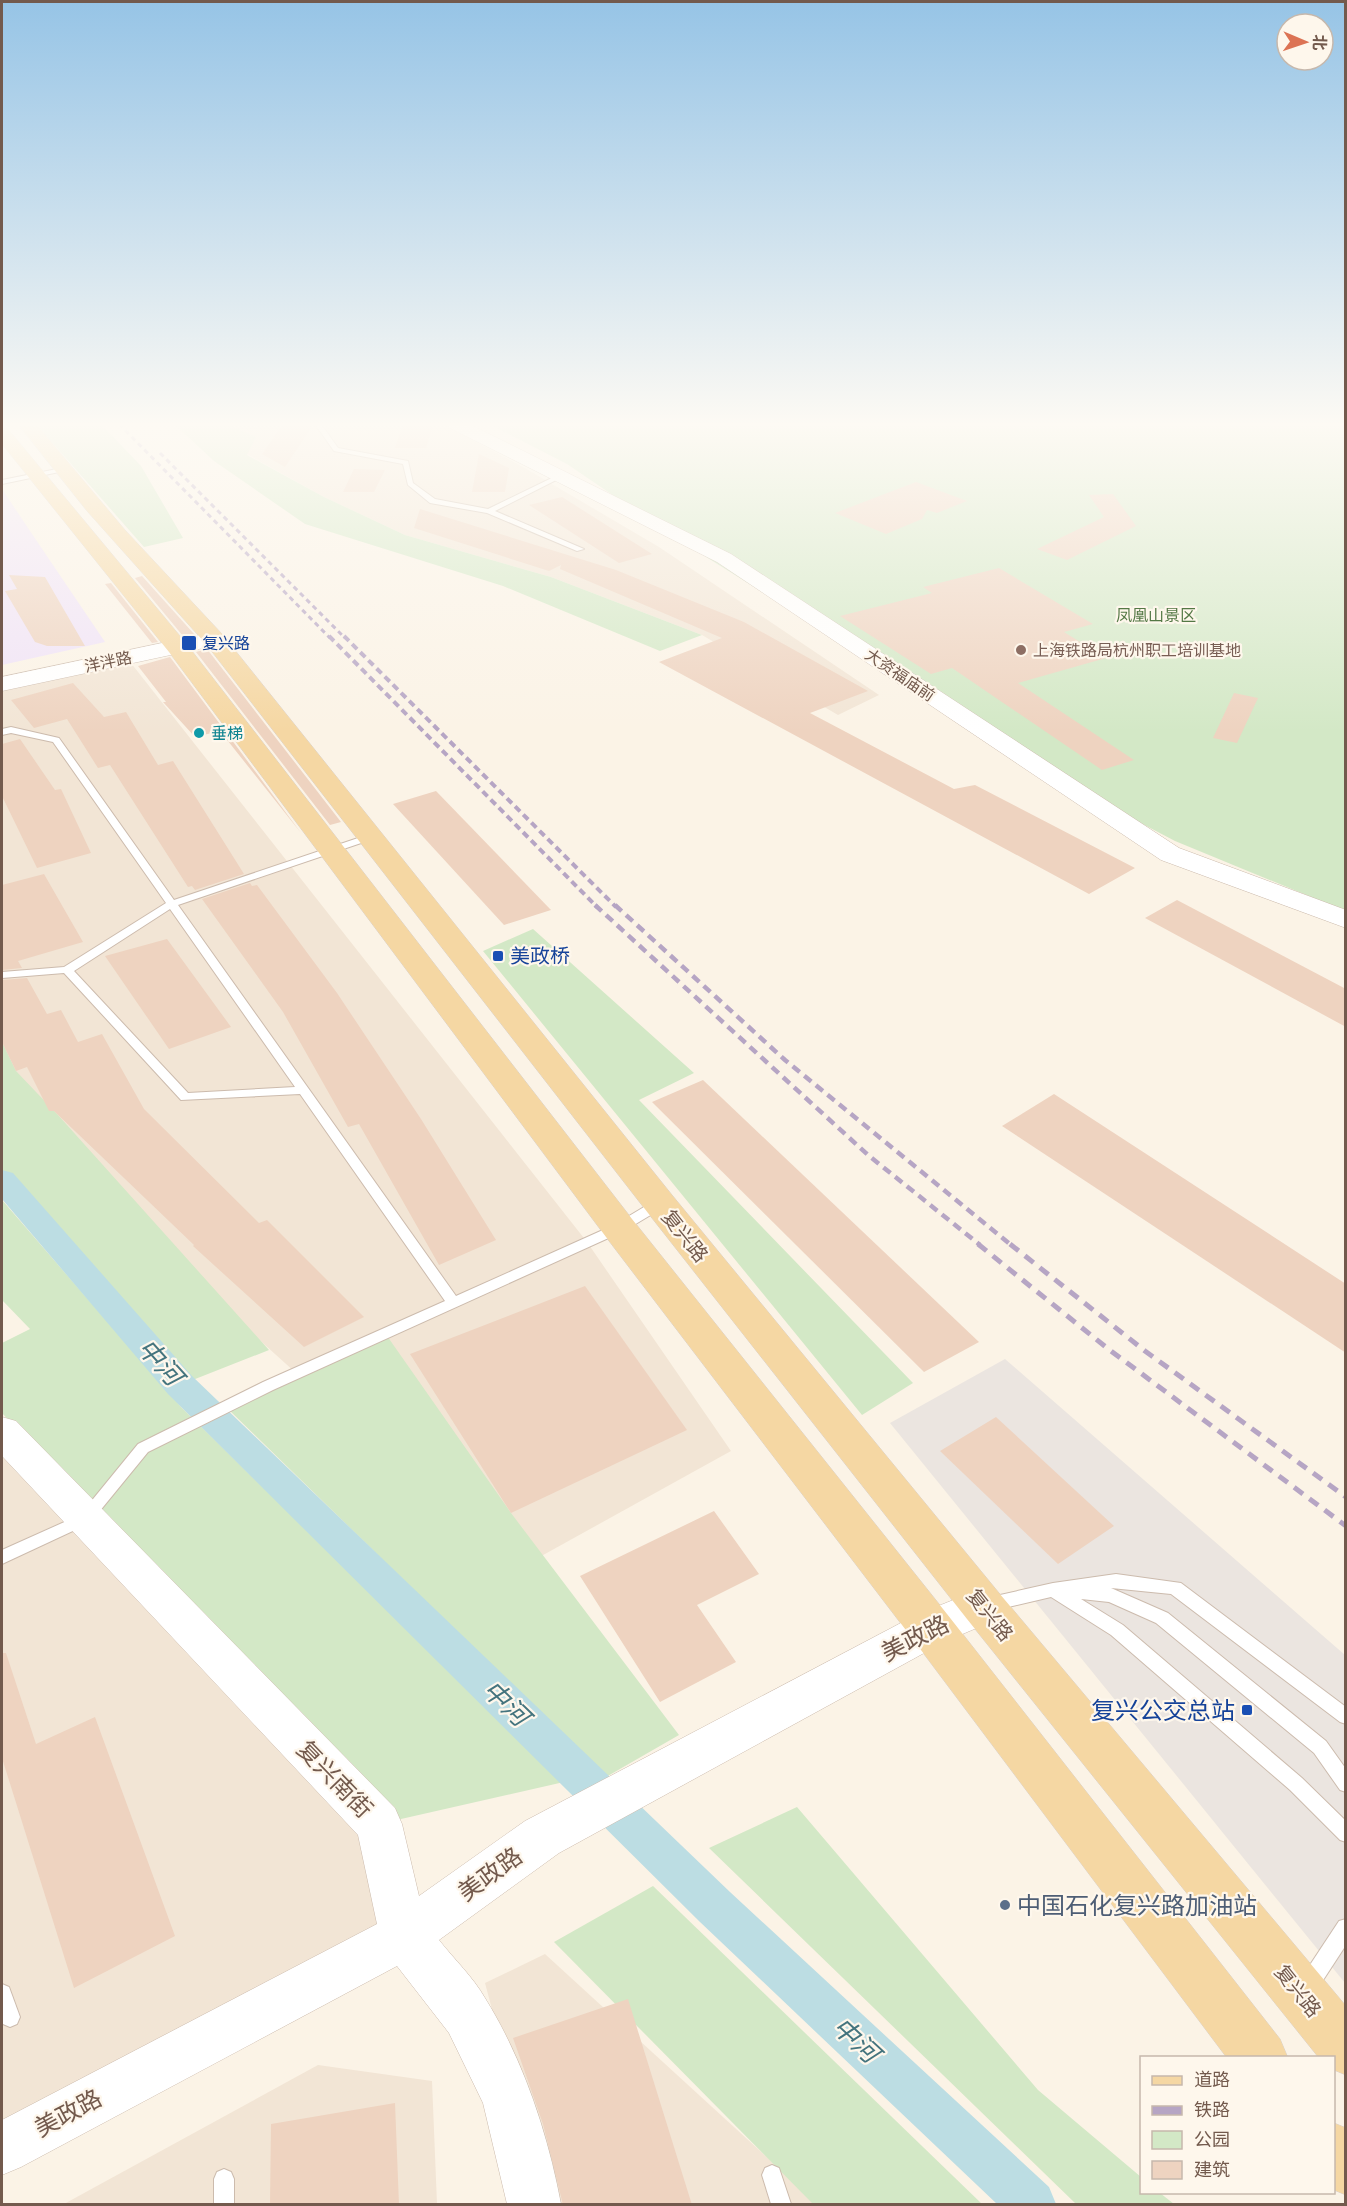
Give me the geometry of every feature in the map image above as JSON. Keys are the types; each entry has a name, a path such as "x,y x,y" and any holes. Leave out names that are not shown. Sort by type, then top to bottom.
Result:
{"main road":[{"name":"复兴路","path":"88,527 619,1228 931,1628 1259,2056"},
{"name":"复兴路","path":"105,527 214,639 660,1204 983,1606 1346,2048"},
{"path":"1335,2152 1346,2167"}],"street":[{"name":"大资福庙前","path":"663,527 724,558 1170,854 1346,920"},
{"name":"洋泮路","path":"2,684 214,639"},
{"name":"复兴南街","path":"2,1432 379,1824 404,1936 466,2015 507,2098 534,2205"},
{"name":"美政路","path":"2,2148 404,1936 542,1837 931,1628 983,1606"}],"lane":[{"path":"527,527 580,549"},
{"path":"2,732 11,730 56,740 453,1302"},
{"path":"2,975 67,970 171,904 370,837"},
{"path":"67,970 185,1097 303,1090"},
{"path":"2,1557 85,1519 143,1448 268,1386 619,1228 660,1204"},
{"path":"983,1606 1053,1590 1116,1581 1175,1587 1346,1717"},
{"path":"1053,1590 1110,1595 1162,1618 1320,1747 1346,1784"},
{"path":"1053,1590 1117,1630 1296,1784 1346,1834"},
{"path":"1302,1995 1346,1928"},
{"path":"2,1994 10,2017"},
{"path":"772,2175 781,2205"},
{"path":"224,2179 224,2205"}],"shaded area":[{"path":"2,527 27,527 105,642 2,665"},
{"path":"388,527 625,527 659,547 879,695 838,715 702,635 551,577 405,535"},
{"path":"127,658 587,1242 731,1451 498,1580 296,1373 2,1107 2,684"},
{"path":"1005,1359 1345,1655 1345,1983 890,1423"},
{"path":"2,1432 379,1824 404,1936 2,2148"},
{"path":"545,1954 818,2204 544,2204 485,1983"},
{"path":"318,2065 432,2081 437,2204 64,2204"}],"green space":[{"path":"126,527 177,527 183,538 144,547"},
{"path":"314,527 388,527 405,535 551,577 702,635 660,651 503,586"},
{"name":"凤凰山景区","path":"660,527 1345,527 1345,911 1175,841 1076,789"},
{"path":"533,929 694,1073 639,1100 913,1383 862,1415 483,951"},
{"path":"2,1042 16,1071 269,1350 180,1385 15,1196 2,1179"},
{"path":"2,1200 182,1408 564,1782 379,1824 2,1413 2,1343 30,1329 2,1300"},
{"path":"385,1333 511,1513 679,1735 606,1777 226,1407"},
{"path":"797,1807 1038,2090 1140,2176 1140,2194 1161,2194 1174,2204 1076,2204 709,1848"},
{"path":"653,1886 982,2204 813,2204 554,1942"}],"building":[{"path":"478,527 616,570 744,622 868,691 810,713 954,789 975,785 1135,868 1089,894 659,662 722,638 560,569 561,565 549,571 414,528"},
{"path":"563,527 609,527 652,554 619,563"},
{"path":"869,527 903,527 886,534"},
{"path":"1083,527 1134,527 1067,560 1037,549"},
{"path":"999,568 1093,624 1064,632 1106,658 1018,683 1134,760 1102,770 952,668 931,674 840,616 932,593 923,587"},
{"path":"9,575 45,577 85,646 47,646 35,642 5,591 17,589"},
{"path":"142,576 194,634 183,636 135,578"},
{"path":"111,583 158,642 152,643 105,584"},
{"path":"207,649 341,822 330,825 196,652"},
{"path":"170,657 301,833 220,731 195,737 163,702 166,702 138,666"},
{"path":"73,683 104,717 126,712 158,765 173,761 244,874 195,890 192,886 188,887 110,765 98,768 67,719 34,728 11,700"},
{"path":"1234,693 1258,698 1237,743 1213,738"},
{"path":"20,739 55,790 61,789 91,853 37,868 2,796 2,744"},
{"path":"436,791 551,910 504,925 393,804"},
{"path":"44,874 83,942 18,961 22,968 2,970 2,885"},
{"path":"250,883 252,886 257,885 337,993 421,1119 496,1240 439,1265 359,1124 348,1127 283,1012 202,899"},
{"path":"1177,900 1346,989 1346,1027 1145,918"},
{"path":"167,939 231,1027 169,1049 105,956"},
{"path":"27,978 47,1014 61,1010 78,1042 102,1034 144,1109 259,1223 267,1220 364,1317 304,1347 193,1246 54,1111 49,1111 27,1067 16,1071 2,1042 2,980"},
{"path":"703,1080 979,1342 924,1372 652,1102"},
{"path":"1054,1094 1346,1284 1346,1353 1002,1126"},
{"path":"585,1286 687,1430 511,1513 410,1354"},
{"path":"996,1417 1114,1526 1058,1564 940,1451"},
{"path":"714,1511 759,1574 697,1605 736,1662 660,1702 580,1576"},
{"path":"2,1653 6,1653 36,1744 95,1717 175,1936 74,1988 2,1758"},
{"path":"628,1999 692,2205 563,2205 543,2124 513,2038"},
{"path":"395,2103 399,2205 270,2205 271,2124"}],"waterway":[{"name":"中河","path":"2,1180 180,1385 715,1907 1032,2204"}],"railway":[{"path":"221,527 330,638"},
{"path":"234,527 345,638"},
{"path":"329,636 595,905"},
{"path":"344,636 616,907"},
{"path":"595,905 868,1155 980,1245"},
{"path":"615,905 785,1060 1011,1245"},
{"path":"978,1244 1107,1348 1346,1526"},
{"path":"1010,1244 1145,1351 1346,1497"}],"place":[{"name":"复兴路","path":"189,643"},
{"name":"上海铁路局杭州职工培训基地","path":"1021,650"},
{"name":"垂梯","path":"199,733"},
{"name":"美政桥","path":"498,956"},
{"name":"复兴公交总站","path":"1247,1710"},
{"name":"中国石化复兴路加油站","path":"1005,1905"}]}
